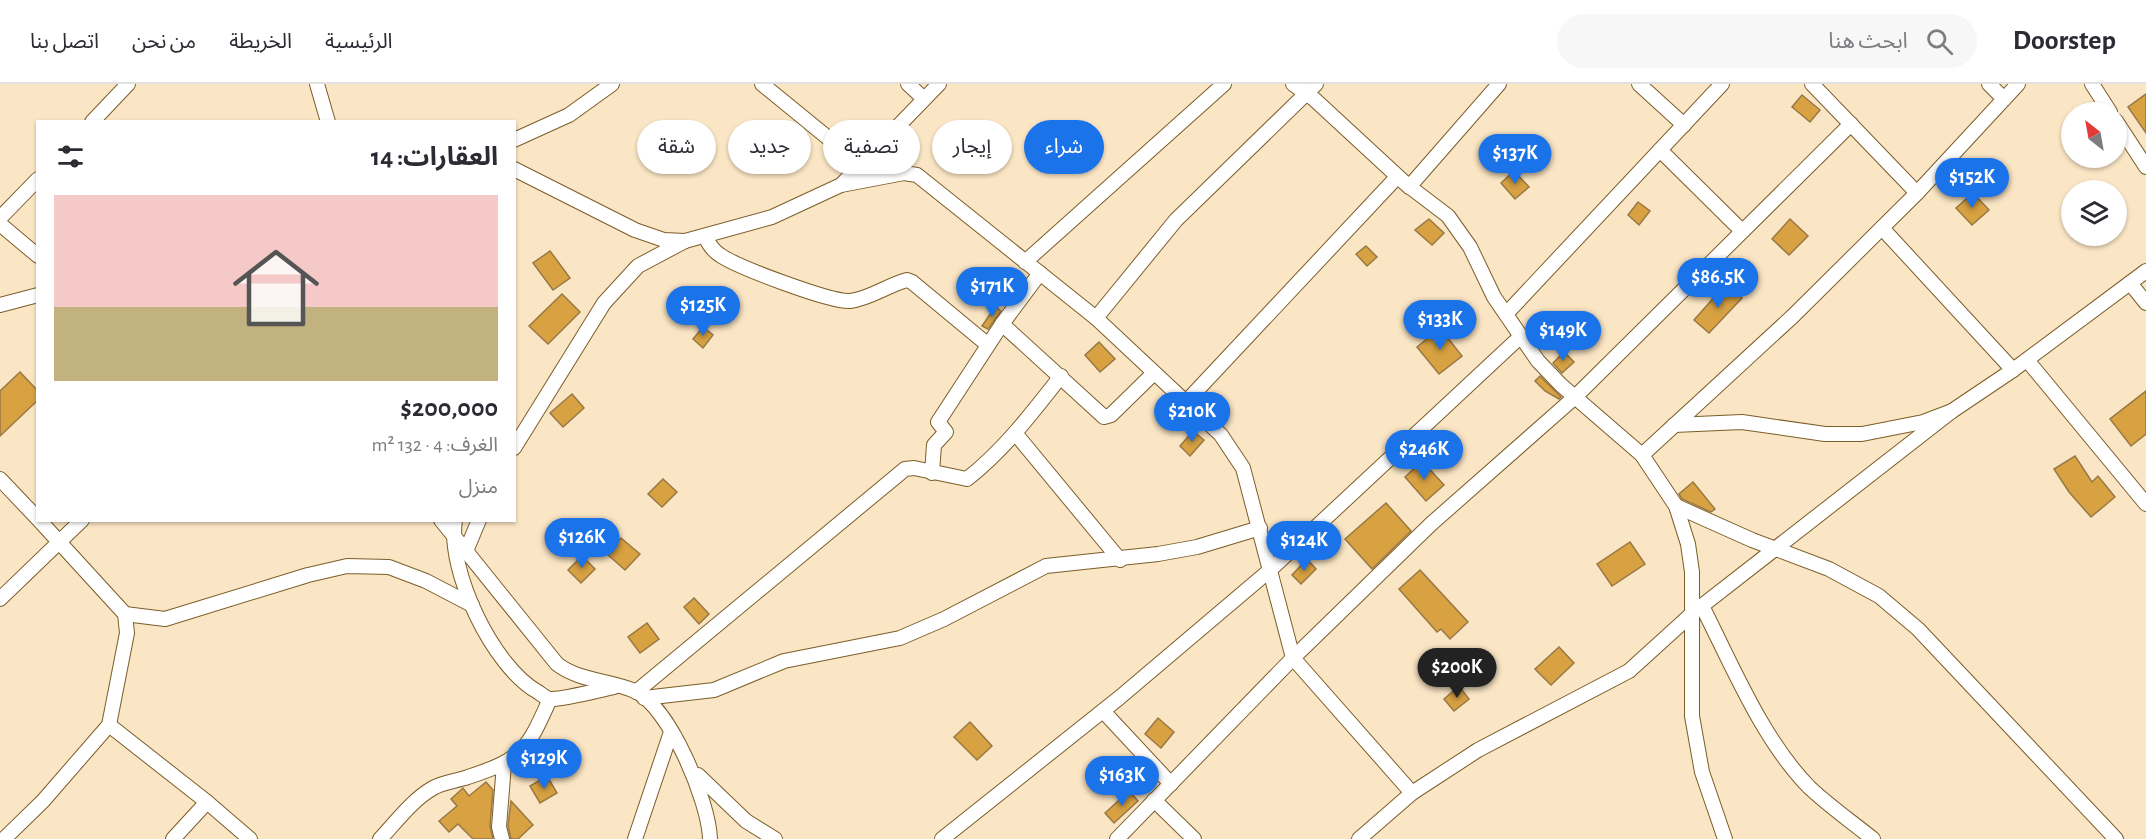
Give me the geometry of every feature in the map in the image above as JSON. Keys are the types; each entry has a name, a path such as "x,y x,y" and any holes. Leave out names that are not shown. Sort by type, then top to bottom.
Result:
{"street":[{"path":"94,120 128,84"},
{"path":"318,84 327,120"},
{"path":"516,139 569,114 612,84"},
{"path":"762,84 823,134"},
{"path":"908,84 923,98"},
{"path":"902,120 939,84"},
{"path":"1025,261 1224,84"},
{"path":"1293,84 1312,89 1397,177 1448,216 1461,233 1520,337 1538,361 1575,397 1642,455 1676,506 1688,544 1698,609 1690,691 1692,716 1702,771 1725,839"},
{"path":"1409,187 1499,84"},
{"path":"1639,84 1684,125"},
{"path":"1506,314 1722,84"},
{"path":"1812,84 1917,193"},
{"path":"1989,84 2004,99"},
{"path":"1642,455 1793,316 1917,193 2018,84"},
{"path":"2092,84 2104,102"},
{"path":"1096,318 1176,220 1312,89"},
{"path":"1117,839 1293,658 1431,524 1575,397 1851,124"},
{"path":"2127,138 2146,167"},
{"path":"1660,150 1742,231"},
{"path":"516,170 635,230 664,240 685,241 772,217 841,186 911,172 1096,318 1186,402 1233,450 1243,468 1293,658 1412,793"},
{"path":"841,186 851,174"},
{"path":"1186,402 1397,177"},
{"path":"0,218 36,181"},
{"path":"0,224 36,254"},
{"path":"1882,228 2013,370"},
{"path":"705,237 713,249 726,259 794,286 843,300 857,299 907,280 988,345"},
{"path":"516,445 604,303 617,287 638,266 685,241"},
{"path":"1359,839 1412,793 1478,750 1629,671 1698,609 1952,411 2027,360 2146,271"},
{"path":"932,473 934,445 946,432 938,422 1002,324 1040,273"},
{"path":"2130,283 2146,303"},
{"path":"0,305 36,296"},
{"path":"1002,324 1104,417 1111,415 1154,373"},
{"path":"942,839 1103,711 1270,570 1520,337"},
{"path":"2027,360 2146,504"},
{"path":"640,695 905,469 968,479 1015,433 1061,376"},
{"path":"1674,425 1742,422 1825,434 1862,434 1897,429 1952,411"},
{"path":"1015,433 1120,560"},
{"path":"0,479 36,518"},
{"path":"1676,506 1774,549 1860,583 1918,629 2116,839"},
{"path":"4,839 43,801 109,725 127,633 125,614 40,522"},
{"path":"0,599 80,522"},
{"path":"442,522 557,664 573,674 640,695 714,690 784,661 900,638 944,619 1046,566 1120,560 1197,547 1260,528"},
{"path":"455,522 453,536 472,605 504,663 526,686 550,699 618,687"},
{"path":"466,552 478,522"},
{"path":"125,614 165,619 308,575 347,566 389,567 426,581 472,605"},
{"path":"1698,609 1793,767 1828,804 1873,839"},
{"path":"640,695 671,732 690,767 701,791 709,820 710,839"},
{"path":"380,839 417,800 434,787 504,765 530,742 550,699"},
{"path":"1103,711 1171,784"},
{"path":"109,725 207,802 249,839"},
{"path":"634,839 671,732"},
{"path":"502,839 499,826 504,765"},
{"path":"690,767 746,821 775,839"},
{"path":"1154,800 1194,839"},
{"path":"173,839 207,802"}],"building":[{"path":"2146,94 2146,133 2128,107"},
{"path":"1802,95 1820,110 1810,122 1792,107"},
{"path":"1514,171 1529,187 1515,199 1501,183"},
{"path":"1973,193 1989,210 1972,225 1956,208"},
{"path":"1638,202 1650,211 1639,225 1628,215"},
{"path":"1429,219 1444,233 1432,245 1415,230"},
{"path":"1790,219 1808,236 1789,255 1772,239"},
{"path":"1366,246 1377,257 1367,266 1356,254"},
{"path":"550,251 570,278 553,290 533,263"},
{"path":"1726,284 1742,298 1709,333 1694,320"},
{"path":"562,294 580,312 548,344 529,326"},
{"path":"995,307 1001,311 988,329 982,326"},
{"path":"703,327 713,335 703,348 693,339"},
{"path":"1440,328 1462,356 1439,374 1417,347"},
{"path":"1099,342 1115,359 1100,372 1085,355"},
{"path":"1564,352 1574,362 1562,373 1553,363"},
{"path":"20,372 36,389 36,402 0,436 0,391"},
{"path":"1540,376 1561,397 1559,399 1545,391 1535,381"},
{"path":"2146,391 2146,434 2131,446 2110,419"},
{"path":"572,394 584,408 563,427 550,413"},
{"path":"1193,431 1204,440 1190,456 1180,446"},
{"path":"2075,456 2092,482 2098,476 2115,497 2091,517 2069,492 2054,469"},
{"path":"1422,461 1444,485 1426,501 1405,477"},
{"path":"663,479 677,492 662,507 648,494"},
{"path":"1693,482 1715,509 1711,512 1682,499 1679,494"},
{"path":"1386,503 1411,531 1372,569 1345,539"},
{"path":"621,538 640,554 625,570 607,554"},
{"path":"1630,542 1645,564 1612,586 1597,564"},
{"path":"582,556 595,569 581,583 568,570"},
{"path":"1307,559 1316,569 1301,584 1292,575"},
{"path":"1420,570 1468,622 1450,639 1441,629 1437,632 1399,589"},
{"path":"694,598 709,614 699,624 684,607"},
{"path":"647,623 659,639 640,653 628,637"},
{"path":"1559,647 1574,663 1551,685 1535,669"},
{"path":"1459,686 1469,699 1454,711 1444,699"},
{"path":"1158,718 1174,732 1161,748 1145,734"},
{"path":"970,722 992,746 977,760 954,737"},
{"path":"547,776 557,793 540,803 530,786"},
{"path":"486,782 493,790 490,826 493,839 473,839 458,824 449,832 439,821 457,806 451,799 463,788 469,796"},
{"path":"1129,791 1138,801 1114,823 1105,813"},
{"path":"511,801 533,825 518,839 511,839 508,826"}]}
